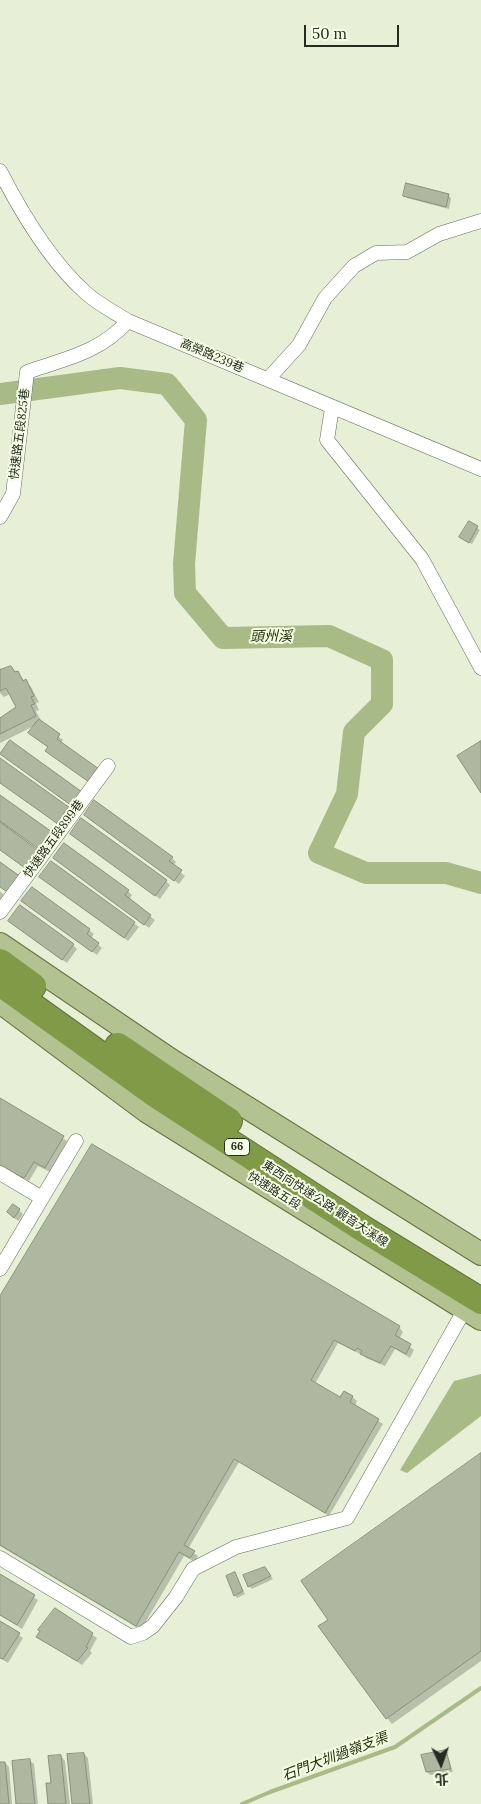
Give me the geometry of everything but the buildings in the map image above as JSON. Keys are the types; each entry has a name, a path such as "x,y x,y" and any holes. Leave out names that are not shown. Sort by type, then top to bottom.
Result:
{"highway":[{"name":"東西向快速公路 觀音大溪線","path":"0,962 165,1079 368,1213 481,1280"},
{"name":"東西向快速公路 觀音大溪線","path":"0,983 155,1094 364,1230 476,1310"}],"main road":[{"path":"0,944 171,1060 481,1254"},
{"name":"快速路五段","path":"0,1002 146,1110 476,1310"}],"street":[{"name":"高榮路239巷","path":"0,171 13,197 56,260 86,294 128,321 481,469"},
{"path":"268,379 300,345 325,298 354,266 376,252 407,252 439,234 481,221"},
{"name":"快速路五段825巷","path":"0,517 13,494 28,372 89,351 113,338 128,321"},
{"path":"332,408 327,440 422,559 481,668"},
{"name":"快速路五段899巷","path":"0,912 108,766"},
{"path":"0,1269 76,1141"},
{"path":"0,1173 42,1198"},
{"path":"0,1558 131,1637 143,1633 153,1626 176,1597 194,1569 236,1547 347,1518 476,1310"}],"shaded area":[{"path":"481,1374 481,1416 407,1473 400,1470 454,1381"}],"waterway":[{"name":"頭州溪","path":"0,394 120,378 167,384 196,420 184,564 185,593 223,638 329,636 382,660 382,704 354,732 347,794 319,853 366,873 446,873 481,883"},
{"name":"石門大圳過嶺支渠","path":"242,1804 395,1747 481,1688"}]}
